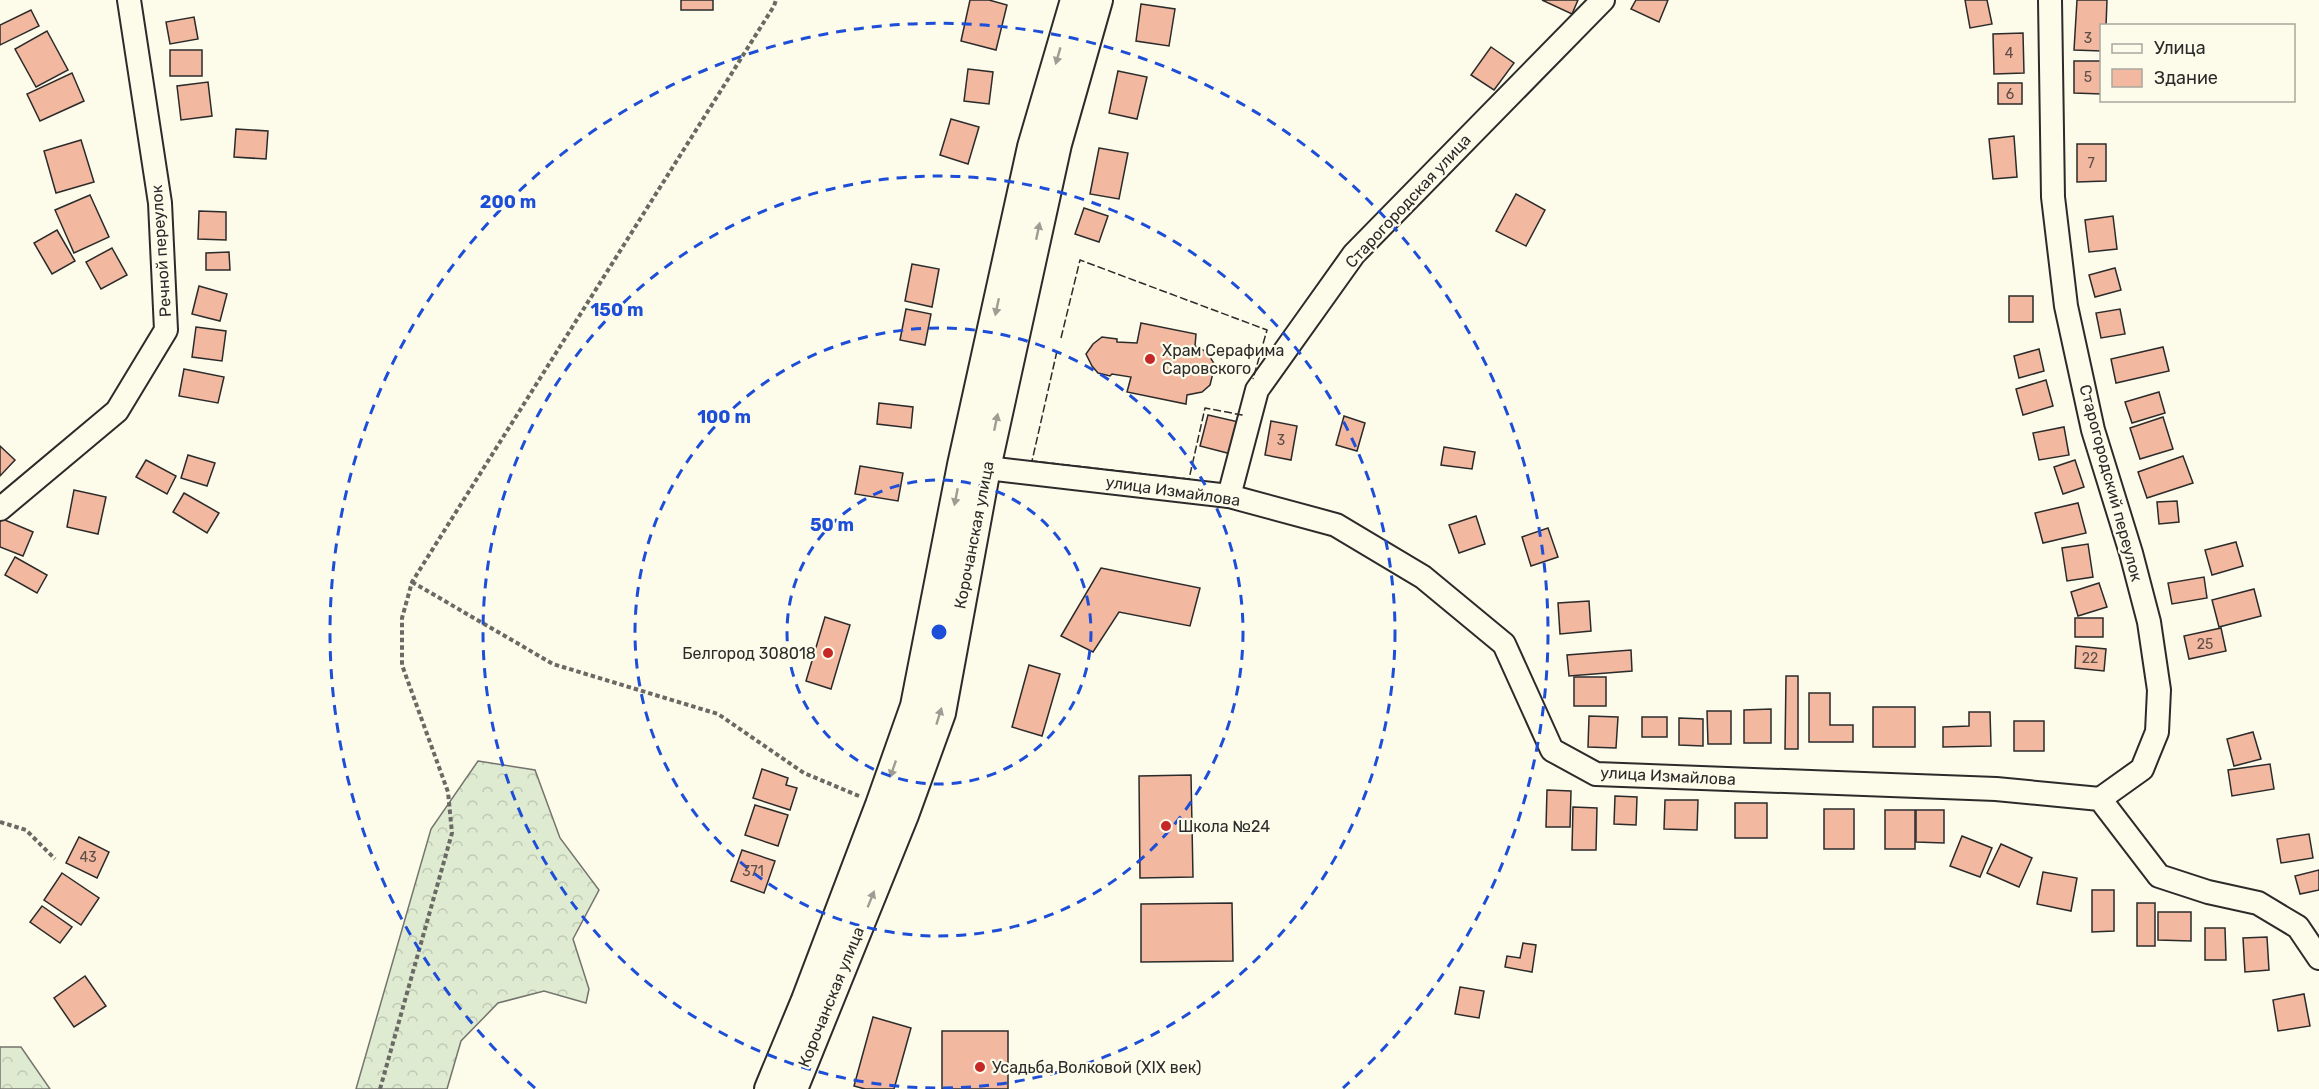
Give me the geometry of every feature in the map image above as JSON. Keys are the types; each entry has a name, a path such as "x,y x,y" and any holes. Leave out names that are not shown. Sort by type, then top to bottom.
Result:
{"main road":[{"name":"Корочанская улица","path":"793,1089 904,816 941,713 974,466 1032,147 1075,0"},
{"name":"Корочанская улица","path":"769,1089 806,1000 915,706 1057,144 1098,0"}],"street":[{"name":"Речной переулок","path":"0,509 117,411 166,330 160,202 129,0"},
{"name":"Старогородская улица","path":"1229,496 1257,390 1354,254 1603,0"},
{"name":"Старогородский переулок","path":"2050,0 2053,197 2066,306 2093,430 2131,553 2149,622 2159,690 2157,732 2142,769 2100,799"},
{"name":"улица Измайлова","path":"974,466 1229,496 1336,525 1423,577 1504,644 1552,750 1596,774 1996,789 2100,799"},
{"path":"2100,799 2158,876 2208,892 2258,903 2298,927 2319,958"}],"path":[{"path":"380,1089 453,833 448,792 402,665 402,618 412,582 776,0"},
{"path":"412,582 553,664 718,714 804,772 865,799"},
{"path":"0,822 26,830 55,859"}],"green space":[{"path":"478,761 535,770 560,838 599,890 573,939 589,989 586,1003 544,991 498,1003 461,1041 447,1089 356,1089 431,829"},
{"path":"0,1047 21,1047 50,1089 0,1089"}],"building":[{"path":"681,0 713,0 713,10 681,10"},
{"path":"970,0 989,0 1007,5 996,50 961,41"},
{"path":"1542,0 1578,0 1572,14"},
{"path":"1636,0 1668,0 1659,22 1631,9"},
{"path":"1965,0 1987,0 1992,24 1970,28"},
{"path":"2077,0 2107,0 2106,24 2100,24 2100,51 2074,50"},
{"path":"1141,4 1175,9 1169,46 1136,41"},
{"path":"31,10 39,26 0,45 0,25"},
{"path":"194,17 198,39 170,44 166,22"},
{"path":"47,31 68,70 36,87 15,49"},
{"path":"2023,33 2024,73 1994,74 1993,34"},
{"path":"1491,47 1514,63 1494,90 1471,75"},
{"path":"170,50 202,50 202,76 170,76"},
{"path":"2074,61 2100,61 2100,94 2074,93"},
{"path":"968,69 993,72 989,104 964,101"},
{"path":"1118,71 1147,77 1137,119 1109,113"},
{"path":"72,73 84,101 40,121 27,94"},
{"path":"208,82 212,116 181,120 177,86"},
{"path":"1998,83 2022,83 2022,104 1998,104"},
{"path":"951,119 979,127 968,164 940,155"},
{"path":"236,129 268,131 266,159 234,157"},
{"path":"2014,136 2017,177 1993,179 1989,139"},
{"path":"81,140 94,182 56,193 44,151"},
{"path":"2077,144 2106,144 2106,181 2077,182"},
{"path":"1099,148 1128,153 1119,199 1090,194"},
{"path":"1516,194 1545,210 1526,246 1496,231"},
{"path":"90,195 109,237 74,253 55,210"},
{"path":"1084,208 1108,216 1099,242 1075,234"},
{"path":"199,211 226,212 226,240 198,239"},
{"path":"2113,216 2117,249 2089,252 2085,220"},
{"path":"57,230 75,261 52,274 34,243"},
{"path":"112,248 127,275 101,289 86,262"},
{"path":"229,252 230,270 206,270 206,253"},
{"path":"912,264 939,269 932,307 905,301"},
{"path":"2115,268 2121,290 2095,297 2089,275"},
{"path":"199,286 227,294 220,321 192,314"},
{"path":"2009,296 2033,296 2033,322 2009,322"},
{"path":"906,309 931,314 925,345 900,340"},
{"path":"2120,309 2125,334 2101,338 2096,313"},
{"name":"Храм Серафима Саровского","path":"1141,323 1196,334 1195,346 1207,352 1215,365 1210,385 1202,392 1187,395 1186,404 1127,392 1131,377 1098,373 1086,354 1093,344 1102,337 1117,339 1117,342 1137,343"},
{"path":"196,327 226,331 222,361 192,357"},
{"path":"2163,347 2169,371 2116,383 2111,359"},
{"path":"2039,349 2044,371 2019,378 2014,356"},
{"path":"184,369 224,377 218,403 179,396"},
{"path":"2046,380 2053,406 2023,415 2016,389"},
{"path":"2159,392 2165,413 2132,423 2125,402"},
{"path":"879,403 913,407 911,428 877,424"},
{"path":"1208,415 1243,423 1235,455 1200,446"},
{"path":"1344,416 1365,423 1357,451 1336,445"},
{"path":"2163,417 2173,449 2140,459 2130,428"},
{"path":"1271,421 1297,426 1291,460 1265,455"},
{"path":"2064,427 2069,455 2039,460 2033,433"},
{"path":"0,446 15,460 0,476"},
{"path":"1444,447 1475,452 1472,469 1441,465"},
{"path":"188,455 215,463 207,486 181,478"},
{"path":"2183,456 2193,483 2147,498 2138,472"},
{"path":"146,460 176,476 167,494 136,477"},
{"path":"2075,460 2084,487 2063,494 2054,467"},
{"path":"860,466 903,473 898,501 855,494"},
{"path":"74,490 106,497 98,534 67,527"},
{"path":"184,493 219,513 207,533 173,512"},
{"path":"2177,501 2179,522 2159,524 2157,502"},
{"path":"2078,503 2086,533 2043,543 2035,513"},
{"path":"1476,516 1485,544 1459,553 1449,525"},
{"path":"0,518 33,532 23,556 0,547"},
{"path":"1548,528 1558,557 1531,566 1522,537"},
{"path":"2236,542 2243,566 2212,575 2205,550"},
{"path":"2088,544 2093,577 2067,581 2062,548"},
{"path":"15,557 47,575 37,593 5,575"},
{"path":"1101,568 1200,588 1190,626 1119,612 1093,652 1061,636"},
{"path":"2204,577 2207,598 2172,604 2168,583"},
{"path":"2099,583 2107,607 2078,616 2071,592"},
{"path":"2254,589 2261,616 2219,627 2212,600"},
{"path":"1589,601 1591,631 1560,634 1558,603"},
{"name":"Белгород 308018","path":"825,617 850,625 831,689 806,681"},
{"path":"2075,618 2103,618 2103,637 2075,637"},
{"path":"2221,628 2226,651 2189,659 2184,636"},
{"path":"2076,646 2106,649 2104,671 2075,668"},
{"path":"1631,650 1632,671 1569,676 1567,655"},
{"path":"1029,665 1060,674 1042,736 1012,727"},
{"path":"1786,676 1798,676 1798,749 1785,749"},
{"path":"1574,677 1606,677 1606,706 1574,706"},
{"path":"1809,693 1830,693 1830,725 1853,725 1853,742 1809,742"},
{"path":"1873,707 1915,707 1915,747 1873,747"},
{"path":"1771,709 1771,743 1744,743 1744,710"},
{"path":"1707,711 1731,711 1731,744 1708,744"},
{"path":"1969,712 1990,712 1991,746 1943,747 1943,727 1969,726"},
{"path":"1589,716 1618,717 1616,748 1588,747"},
{"path":"1642,717 1667,717 1667,737 1642,737"},
{"path":"1679,718 1703,719 1703,746 1679,745"},
{"path":"2014,721 2044,721 2044,751 2014,751"},
{"path":"2253,732 2261,759 2234,766 2227,739"},
{"path":"2270,764 2274,789 2232,796 2228,770"},
{"path":"762,769 788,778 786,785 797,788 790,810 753,798"},
{"name":"Школа №24","path":"1191,775 1193,877 1140,878 1139,776"},
{"path":"1547,790 1571,791 1570,827 1546,827"},
{"path":"1615,796 1637,797 1636,825 1614,824"},
{"path":"1665,800 1698,800 1697,830 1664,829"},
{"path":"1735,803 1767,803 1767,838 1735,838"},
{"path":"755,805 788,815 778,846 745,835"},
{"path":"1573,807 1597,808 1596,850 1572,850"},
{"path":"1824,809 1854,809 1854,849 1824,849"},
{"path":"1885,810 1915,810 1915,849 1885,849"},
{"path":"1916,810 1944,810 1944,843 1916,842"},
{"path":"2309,834 2313,858 2281,863 2277,839"},
{"path":"1962,836 1992,848 1980,877 1950,866"},
{"path":"79,837 109,852 97,878 66,863"},
{"path":"2001,844 2032,858 2019,887 1987,873"},
{"path":"742,850 775,861 764,893 731,881"},
{"path":"2319,870 2319,890 2300,894 2295,876"},
{"path":"2043,872 2077,878 2071,911 2037,904"},
{"path":"62,873 99,898 81,925 44,900"},
{"path":"2092,890 2114,890 2114,931 2092,932"},
{"path":"1232,903 1233,961 1141,962 1141,904"},
{"path":"2137,903 2155,903 2155,946 2137,946"},
{"path":"42,906 72,927 60,943 30,922"},
{"path":"2158,912 2191,912 2191,941 2158,940"},
{"path":"2205,928 2225,928 2226,960 2205,960"},
{"path":"2267,937 2269,970 2245,972 2243,938"},
{"path":"1523,943 1536,945 1532,972 1505,967 1507,956 1520,958"},
{"path":"85,976 106,1006 74,1027 54,998"},
{"path":"1460,987 1484,991 1479,1018 1455,1014"},
{"path":"2304,994 2310,1026 2278,1031 2273,1000"},
{"path":"873,1017 911,1028 894,1089 865,1089 854,1086"},
{"path":"942,1031 1008,1031 1008,1089 942,1089"}],"fence":[{"path":"1061,338 1080,260 1267,330 1253,379"},
{"path":"1057,351 1032,461 1189,479 1205,408 1242,415 1243,413"}],"place":[{"name":"Храм Серафима Саровского","path":"1150,359"},
{"name":"Белгород 308018","path":"828,653"},
{"name":"Школа №24","path":"1166,826"},
{"name":"Усадьба Волковой (XIX век)","path":"980,1067"}]}
